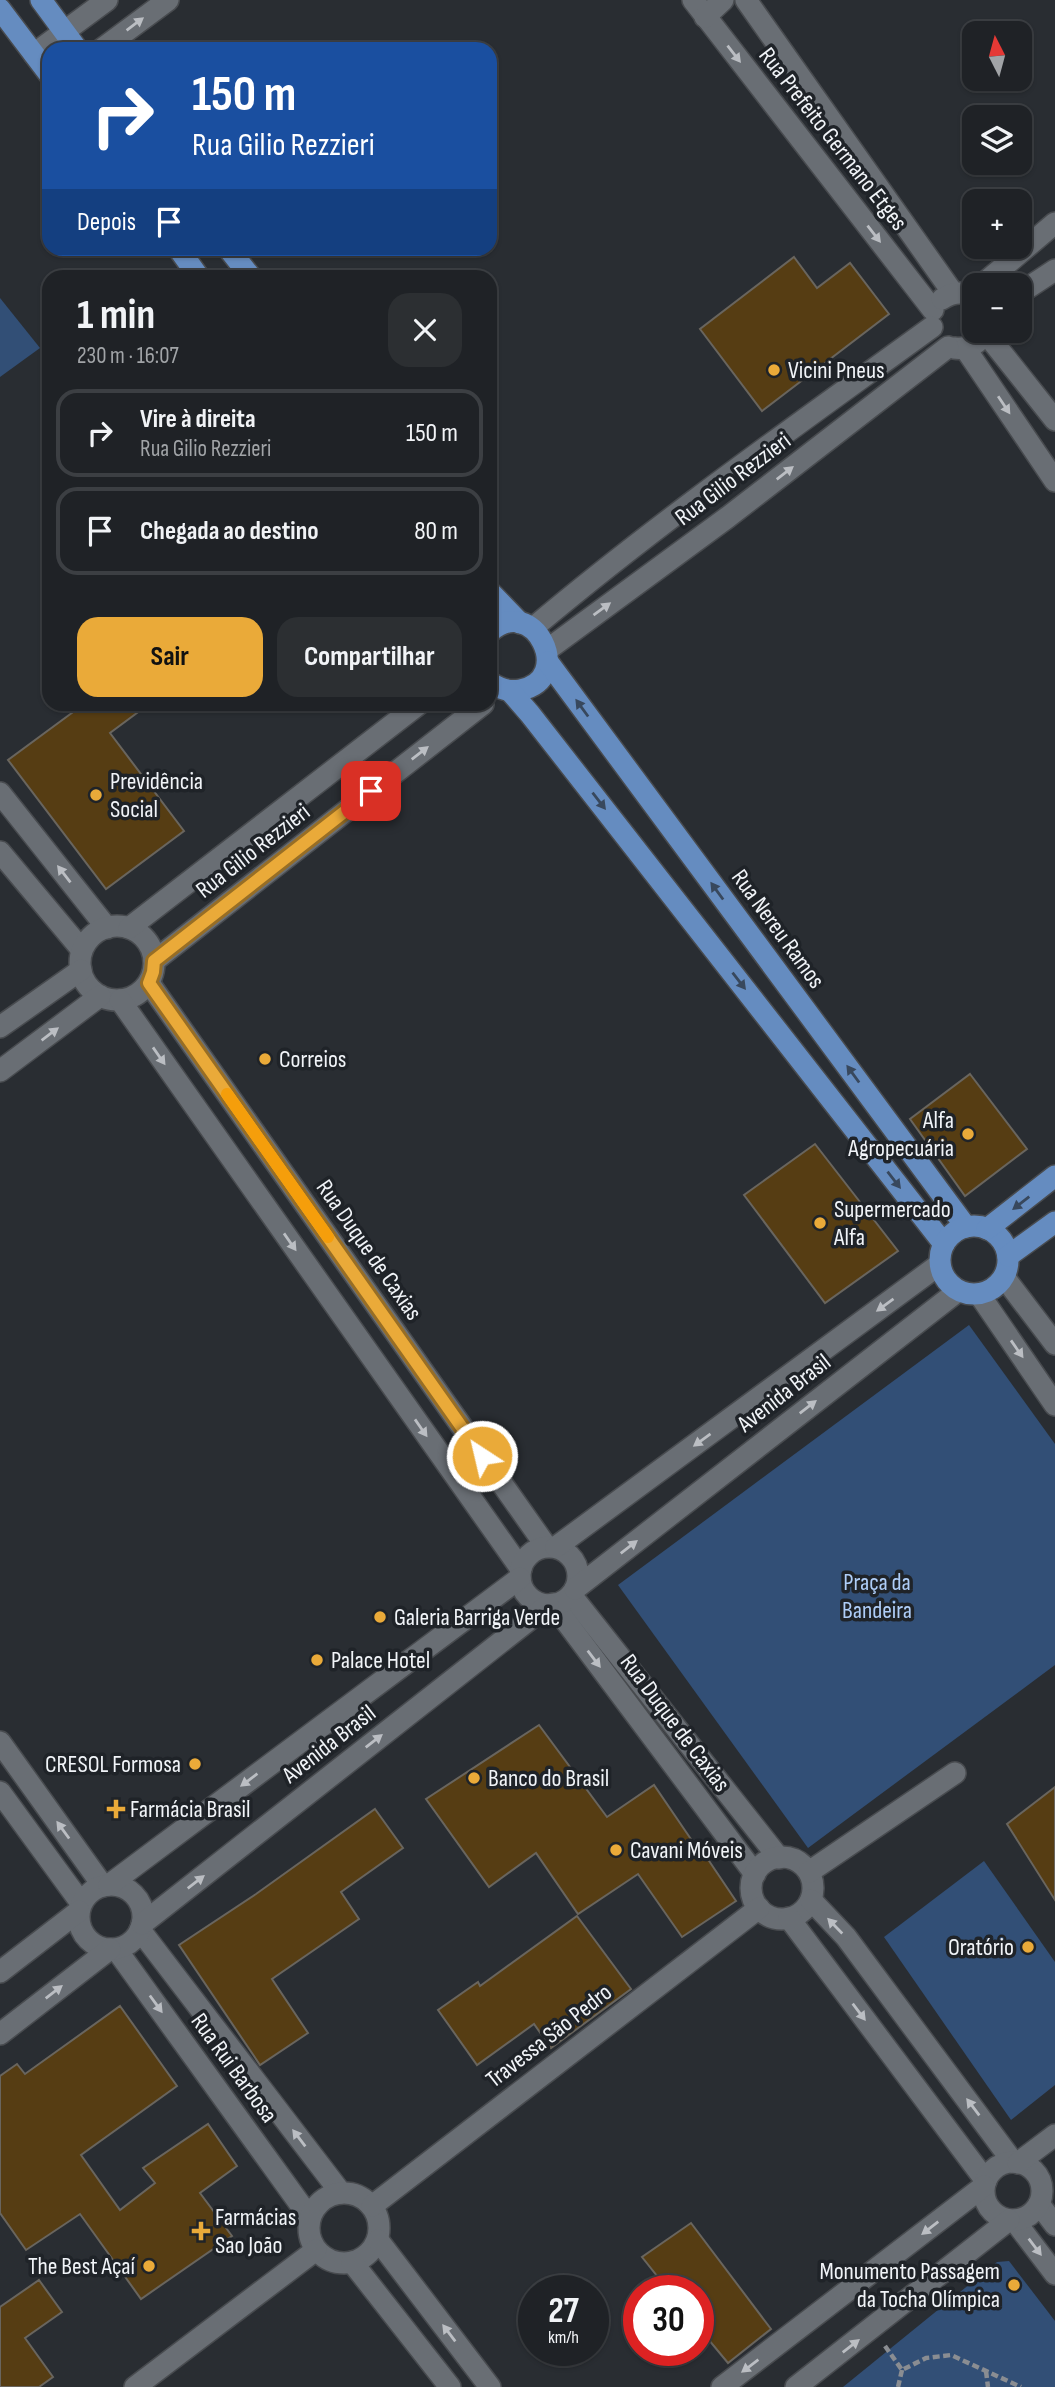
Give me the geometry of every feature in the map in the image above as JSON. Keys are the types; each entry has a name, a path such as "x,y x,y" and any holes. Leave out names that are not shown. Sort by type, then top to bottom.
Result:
{"main road":[{"path":"41,0 71,40"},
{"path":"0,9 42,65"},
{"path":"234,256 245,270"},
{"path":"497,598 526,625"},
{"path":"497,626 507,623 526,625"},
{"name":"Rua Nereu Ramos","path":"526,625 542,638 547,656 976,1228"},
{"path":"498,690 523,690 535,684 544,674 547,656"},
{"path":"498,690 530,714 942,1254"},
{"path":"1055,1176 976,1228 950,1236 942,1254 943,1275 949,1284 968,1292 997,1285 1006,1266 1055,1222"},
{"path":"976,1228 997,1235 1004,1245 1006,1266"}],"street":[{"path":"71,40 107,0"},
{"path":"111,42 168,0"},
{"path":"699,8 723,0"},
{"name":"Rua Prefeito Germano Etges","path":"746,0 962,280"},
{"name":"Rua Prefeito Germano Etges","path":"699,8 932,319 940,342 957,348"},
{"path":"34,54 42,51"},
{"path":"994,273 1055,223"},
{"path":"1032,285 1055,270"},
{"name":"Rua Gilio Rezzieri","path":"526,625 595,576 932,319 937,302 962,295"},
{"name":"Rua Gilio Rezzieri","path":"547,656 728,517 957,348 972,343"},
{"path":"995,343 1055,420"},
{"path":"957,348 1055,481"},
{"name":"Rua Gilio Rezzieri","path":"129,928 410,711"},
{"name":"Rua Gilio Rezzieri","path":"154,961 474,711"},
{"path":"0,793 107,928"},
{"path":"0,852 82,960 87,985 110,998 520,1573 526,1594 539,1603 562,1598 579,1572 576,1563 564,1550 551,1547 530,1554 520,1573"},
{"path":"0,1027 82,960 96,933 107,928 129,928 147,941 154,961 149,983 131,998 110,998 0,1071"},
{"name":"Rua Duque de Caxias","path":"149,983 551,1547"},
{"name":"Avenida Brasil","path":"551,1547 942,1254"},
{"path":"1006,1266 1055,1344"},
{"path":"968,1292 1055,1405"},
{"name":"Avenida Brasil","path":"141,1927 562,1598 968,1292"},
{"name":"Avenida Brasil","path":"106,1885 520,1573"},
{"name":"Rua Duque de Caxias","path":"562,1598 779,1858"},
{"name":"Rua Duque de Caxias","path":"562,1598 755,1874"},
{"path":"0,1742 106,1885"},
{"path":"809,1872 955,1773"},
{"path":"0,1793 80,1907"},
{"path":"769,1860 794,1860 809,1872 813,1881 811,1900 805,1909 789,1918 772,1917 758,1908 751,1891 755,1874 769,1860"},
{"path":"0,2034 113,1949 135,1939 143,1914 136,1896 128,1889 106,1885 86,1895 80,1907 78,1922 89,1941 99,1947 113,1949"},
{"path":"811,1900 846,1937 1015,2162 1026,2165 1038,2176 1055,2225"},
{"path":"0,1972 80,1907"},
{"name":"Travessa São Pedro","path":"372,2206 758,1908"},
{"path":"789,1918 985,2184 985,2202 989,2208 995,2214 1012,2220 1055,2274"},
{"name":"Rua Rui Barbosa","path":"141,1927 341,2193"},
{"name":"Rua Rui Barbosa","path":"113,1949 310,2218"},
{"path":"722,2387 985,2184 996,2167 1015,2162 1055,2135"},
{"path":"341,2193 352,2193 372,2206 378,2216 378,2240 363,2258 352,2262 332,2262 316,2250 308,2228 310,2218 321,2201 341,2193"},
{"path":"796,2387 1012,2220 1029,2216 1045,2198"},
{"path":"378,2240 490,2387"},
{"path":"135,2387 316,2250"},
{"path":"352,2262 450,2387"}],"path":[{"path":"872,2329 902,2370 898,2387"},
{"path":"902,2370 926,2358 951,2355 1021,2387"},
{"path":"986,2371 988,2387"}],"green space":[{"path":"0,298 40,348 0,377"},
{"name":"Praça da Bandeira","path":"969,1325 1055,1444 1055,1665 808,1848 618,1585"},
{"path":"984,1861 1055,1962 1055,2085 1011,2120 884,1937"},
{"path":"1009,2261 1055,2321 1055,2387 843,2387 997,2262"}],"building":[{"name":"Vicini Pneus","path":"794,257 817,288 850,263 889,314 762,411 700,329"},
{"name":"Previdência Social","path":"74,711 140,711 110,733 184,831 106,889 8,760"},
{"name":"Alfa Agropecuária","path":"970,1074 1027,1149 965,1196 910,1119"},
{"name":"Supermercado Alfa","path":"815,1144 898,1251 825,1303 744,1195"},
{"path":"539,1725 607,1817 654,1785 736,1901 682,1937 638,1874 578,1914 536,1853 489,1887 426,1799"},
{"path":"1055,1787 1055,1900 1007,1824"},
{"path":"375,1809 403,1848 341,1892 359,1919 272,1979 308,2033 260,2065 179,1945"},
{"path":"577,1916 631,1989 551,2048 534,2024 477,2065 438,2010 478,1982 480,1986"},
{"path":"120,2006 177,2086 81,2155 120,2210 155,2183 143,2168 208,2124 237,2166 200,2193 232,2236 141,2299 80,2214 26,2250 0,2213 0,2076 17,2064 25,2074"},
{"path":"691,2223 771,2329 728,2363 714,2346 714,2275 656,2275 642,2257"},
{"path":"39,2280 62,2312 25,2338 53,2377 39,2387 0,2387 0,2307"}],"slow traffic":[{"path":"227,1094 328,1237"}],"place":[{"name":"Vicini Pneus","path":"774,370"},
{"name":"Previdência Social","path":"96,795"},
{"name":"Correios","path":"265,1059"},
{"name":"Alfa Agropecuária","path":"968,1134"},
{"name":"Supermercado Alfa","path":"820,1223"},
{"name":"Galeria Barriga Verde","path":"380,1617"},
{"name":"Palace Hotel","path":"317,1660"},
{"name":"CRESOL Formosa","path":"195,1764"},
{"name":"Banco do Brasil","path":"474,1778"},
{"name":"Farmácia Brasil","path":"116,1809"},
{"name":"Cavani Móveis","path":"616,1850"},
{"name":"Oratório","path":"1028,1947"},
{"name":"Farmácias Sao João","path":"201,2231"},
{"name":"The Best Açaí","path":"149,2266"},
{"name":"Monumento Passagem da Tocha Olímpica","path":"1014,2285"}],"route":[{"path":"371,791 154,961 149,983 482,1456"}]}
